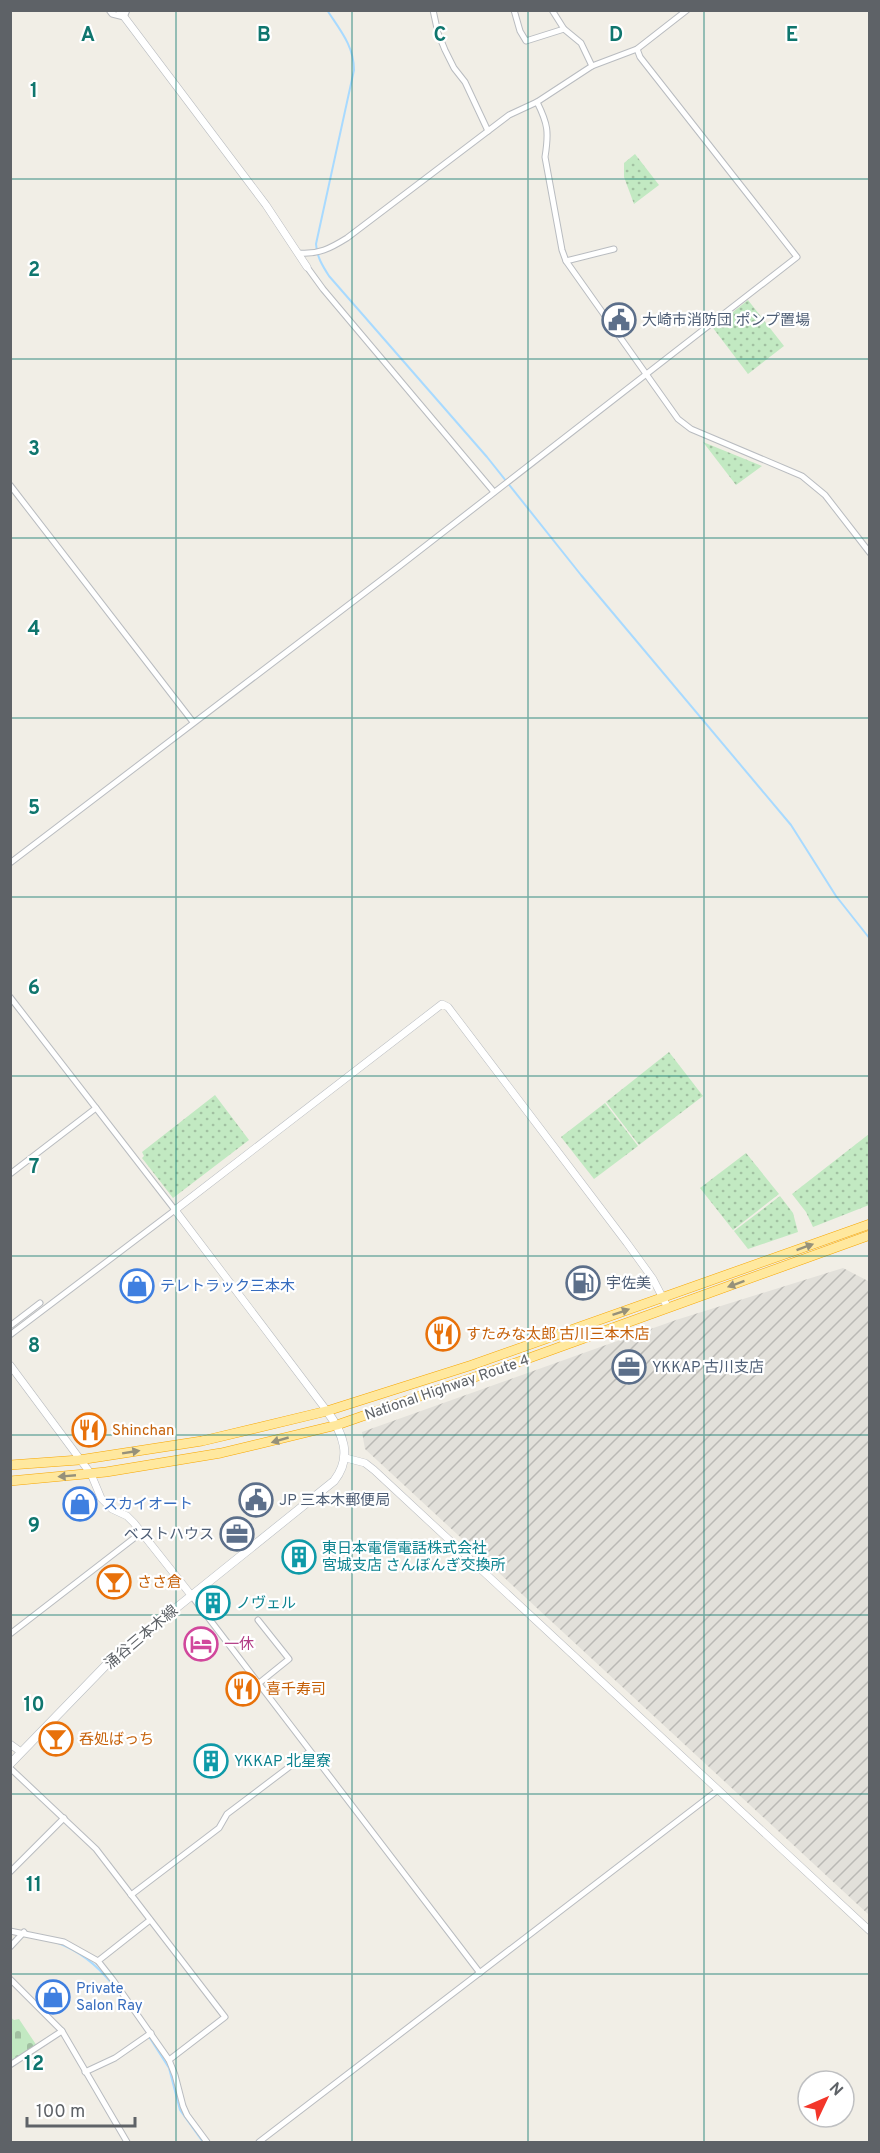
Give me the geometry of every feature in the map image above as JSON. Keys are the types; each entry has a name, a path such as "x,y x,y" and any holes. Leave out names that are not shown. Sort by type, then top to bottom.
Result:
{"highway":[{"name":"National Highway Route 4","path":"10,1465 79,1460 202,1441 327,1411 472,1365 870,1224"},
{"name":"National Highway Route 4","path":"10,1481 91,1474 221,1453 267,1444 337,1425 870,1235"}],"main road":[{"path":"327,1411 342,1437 346,1458"},
{"name":"涌谷三本木線","path":"10,1766 110,1662 328,1487 340,1474 346,1458"}],"street":[{"path":"109,10 112,14 125,14"},
{"path":"119,10 125,14 266,205 323,290 494,492"},
{"path":"433,10 445,50 454,68 465,82 488,131"},
{"path":"514,10 520,31 526,41 564,29"},
{"path":"552,10 564,29 581,43 592,66"},
{"path":"298,253 311,254 323,251 347,238 509,115 537,102 592,66 637,49 687,10"},
{"path":"10,863 512,479 797,257 640,57 637,49"},
{"path":"537,102 547,122 548,142 545,157 566,261 682,424 789,469 814,485 825,495 870,553"},
{"path":"566,261 614,249"},
{"path":"10,485 194,722"},
{"path":"10,997 327,1411"},
{"path":"10,1335 445,1004 627,1243 664,1297 668,1308"},
{"path":"10,1174 96,1108"},
{"path":"10,1326 40,1304"},
{"path":"10,1365 91,1474 101,1498 106,1504 127,1516 141,1532 480,1973"},
{"path":"346,1458 365,1463 374,1470 870,1931"},
{"path":"10,1634 141,1532"},
{"path":"258,1620 289,1659 258,1684"},
{"path":"10,1744 21,1752"},
{"path":"131,1895 219,1828 227,1814 309,1752"},
{"path":"10,1766 96,1849 225,2017 169,2060"},
{"path":"259,2142 718,1790"},
{"path":"10,1872 64,1818"},
{"path":"98,1961 150,1920"},
{"path":"10,1931 24,1932 63,1942 98,1961 169,2060 187,2115 207,2142"},
{"path":"10,1947 24,1932"},
{"path":"10,1979 62,2031 127,2142"},
{"path":"10,2065 62,2031"},
{"path":"85,2072 114,2058 149,2034"}],"shaded area":[{"path":"843,1268 870,1282 869,1915 365,1449 362,1432 676,1320"}],"green space":[{"path":"635,154 659,185 634,204 624,177 624,163"},
{"path":"748,300 784,346 748,374 713,328"},
{"path":"703,442 762,466 736,485"},
{"path":"669,1052 703,1096 639,1145 606,1102"},
{"path":"215,1095 249,1140 173,1198 142,1158 144,1156 142,1152"},
{"path":"605,1103 638,1146 594,1179 561,1137"},
{"path":"869,1134 869,1205 813,1227 806,1212 792,1194"},
{"path":"746,1153 779,1194 733,1230 700,1188"},
{"path":"780,1196 793,1213 798,1232 748,1249 734,1231"},
{"path":"10,2017 14,2020 19,2019 37,2046 10,2063"}],"waterway":[{"path":"327,10 349,46 354,70 316,244 324,268 487,457 581,575 791,825 836,896 870,939"},
{"path":"58,1943 88,1960 112,1984"},
{"path":"148,2035 169,2068 180,2110 203,2142"}],"place":[{"name":"大崎市消防団 ポンプ置場","path":"619,320"},
{"name":"宇佐美","path":"583,1283"},
{"name":"テレトラック三本木","path":"137,1286"},
{"name":"すたみな太郎 古川三本木店","path":"443,1334"},
{"name":"YKKAP 古川支店","path":"629,1367"},
{"name":"Shinchan","path":"89,1430"},
{"name":"JP 三本木郵便局","path":"256,1500"},
{"name":"スカイオート","path":"80,1504"},
{"name":"ベストハウス","path":"237,1534"},
{"name":"東日本電信電話株式会社 宮城支店 さんぼんぎ交換所","path":"299,1557"},
{"name":"ささ倉","path":"114,1582"},
{"name":"ノヴェル","path":"213,1603"},
{"name":"一休","path":"201,1644"},
{"name":"喜千寿司","path":"243,1689"},
{"name":"呑処ばっち","path":"56,1739"},
{"name":"YKKAP 北星寮","path":"211,1761"},
{"name":"Private Salon Ray","path":"53,1997"}]}
